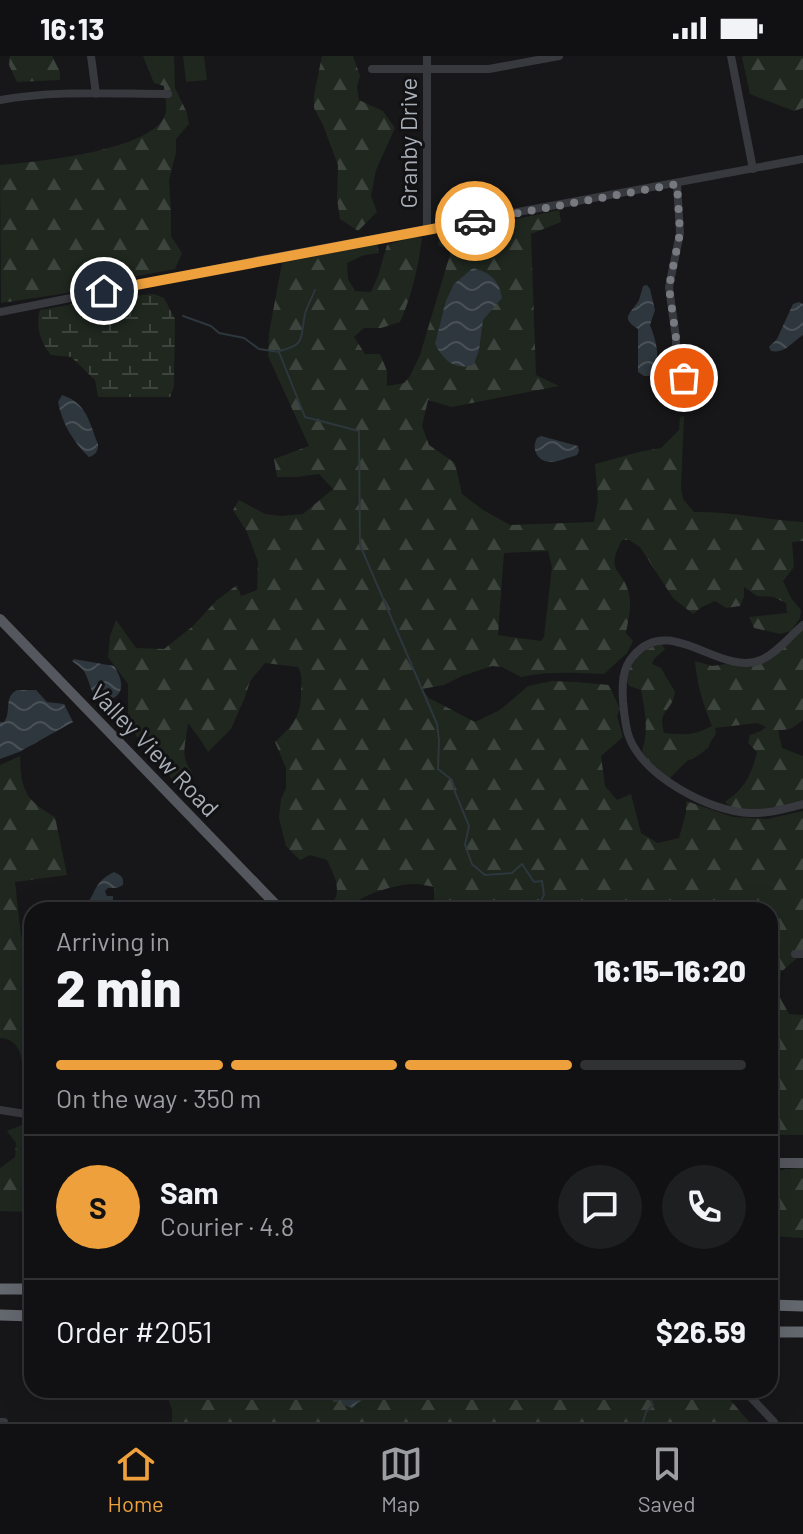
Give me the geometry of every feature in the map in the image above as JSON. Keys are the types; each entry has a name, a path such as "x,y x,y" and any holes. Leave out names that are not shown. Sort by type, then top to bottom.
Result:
{"highway":[{"path":"0,1289 24,1289"},
{"path":"778,1305 803,1306"},
{"path":"0,1315 24,1316"},
{"path":"778,1332 803,1332"}],"main road":[{"name":"Valley View Road","path":"0,619 273,902"},
{"path":"778,1163 803,1163"}],"street":[{"path":"91,56 96,94"},
{"name":"Granby Drive","path":"427,56 427,229"},
{"path":"372,69 489,69 559,56"},
{"path":"731,56 753,169"},
{"path":"0,100 42,94 168,94"},
{"path":"0,312 803,159"},
{"path":"676,375 676,338 669,287 680,233 677,184"},
{"path":"803,625 774,652 748,663 735,662 672,640 654,642 631,657 623,676 622,690 629,738 651,767 685,792 713,805 747,813 771,812 803,804"},
{"path":"0,1110 24,1114"},
{"path":"752,1398 774,1422"}],"green space":[{"path":"10,56 52,56 60,72 60,80 17,82 9,65"},
{"path":"143,56 174,56 175,88 189,124 176,139 169,180 171,236 182,253 175,269 67,293 1,303 0,165 93,152 142,136 158,125 166,111 164,86 154,83"},
{"path":"183,56 204,56 207,80 186,82"},
{"path":"322,56 353,56 360,76 357,87 359,100 383,111 395,128 376,170 371,196 377,212 358,231 340,219 338,165 314,108"},
{"path":"744,56 803,56 803,108 794,111 750,94"},
{"path":"559,210 561,222 531,234 536,375 559,386 452,407 428,400 422,426 429,445 455,463 462,494 483,510 510,525 594,522 598,500 595,464 661,448 679,430 680,417 684,416 681,488 683,499 694,512 803,522 803,541 792,542 794,567 783,581 801,610 800,618 791,631 780,634 754,628 749,617 787,613 786,603 773,597 757,596 744,587 740,606 726,608 715,601 693,614 673,598 640,547 629,540 622,540 615,565 629,594 626,633 633,641 627,653 604,674 552,673 521,677 502,667 492,666 444,685 422,689 429,698 475,722 500,710 528,686 552,681 609,685 620,709 617,716 623,737 601,756 605,786 617,800 631,794 641,833 658,843 679,838 686,801 733,817 767,819 803,811 803,953 781,972 779,995 789,1014 803,1015 803,1135 778,1135 778,902 434,902 434,887 414,884 378,891 357,902 334,902 337,891 327,860 310,855 300,860 286,846 279,818 286,788 286,768 275,742 298,714 301,673 298,667 265,663 250,681 231,729 208,752 188,723 185,754 193,775 189,789 175,785 128,721 128,684 108,657 110,636 116,620 136,648 164,649 237,585 241,596 257,590 258,562 247,532 233,510 239,500 265,514 303,514 333,489 319,474 277,477 274,459 309,446 268,356 269,333 282,263 377,244 379,253 364,255 347,263 348,279 355,291 371,292 387,245 413,237 422,238 414,281 400,322 381,328 364,328 354,337 365,354 380,354 387,371 387,386 404,383 420,355 451,251 438,245 439,235","holes":["548,551 552,567 541,641 498,635 504,553"]},
{"path":"154,294 164,298 175,319 174,387 170,397 98,397 95,380 71,357 51,355 44,345 38,322 40,310 108,298"},
{"path":"803,629 803,720 792,728 778,730 782,748 803,756 803,801 751,810 732,807 725,802 738,792 752,768 757,752 748,743 750,735 766,727 757,723 715,728 716,734 708,748 687,761 669,779 647,759 642,751 646,728 641,690 629,686 626,680 629,667 638,655 661,644 665,649 652,664 661,668 675,692 662,719 664,733 689,734 712,726 701,694 695,661 712,666 754,666 768,661"},
{"path":"20,756 27,793 37,805 55,817 67,875 15,882 24,943 24,1096 19,1051 9,1040 0,1038 0,765"},
{"path":"24,1124 24,1212 0,1211 0,1168 15,1157 16,1143 7,1131"},
{"path":"803,1167 803,1238 778,1236 778,1171"},
{"path":"168,1398 729,1398 749,1422 172,1422"}],"water":[{"path":"473,268 493,278 502,298 483,320 474,364 461,366 446,359 435,344 446,301 454,284"},
{"path":"647,285 655,310 650,325 657,358 650,376 644,376 638,372 638,329 628,318 643,286"},
{"path":"793,304 803,304 803,335 784,349 771,351 769,347 777,339"},
{"path":"62,395 77,403 89,421 98,449 89,457 65,425 58,402"},
{"path":"541,436 578,446 579,451 577,455 560,460 545,461 535,450 535,442"},
{"path":"72,661 114,666 121,686 117,696 97,700 85,673"},
{"path":"17,690 36,690 47,702 64,704 73,722 0,759 0,722 4,722 10,697"},
{"path":"114,872 122,877 123,885 105,891 107,896 113,896 113,902 88,902 99,884"},
{"path":"341,1398 366,1398 353,1408 343,1405"}],"waterway":[{"path":"279,351 294,346 301,339 306,311 315,290"},
{"path":"183,316 211,326 219,333 244,338 259,349 279,352 305,417 359,431 360,545 437,724 438,769 452,780 469,826 465,845 472,864 485,875 512,873 522,864 534,882 542,881 544,895 540,902"},
{"path":"643,1422 646,1412 653,1405 649,1398"}],"way so far":[{"path":"475,221 677,184 681,222 669,287 676,338 676,375 684,378"}],"route":[{"path":"104,291 475,221"}]}
